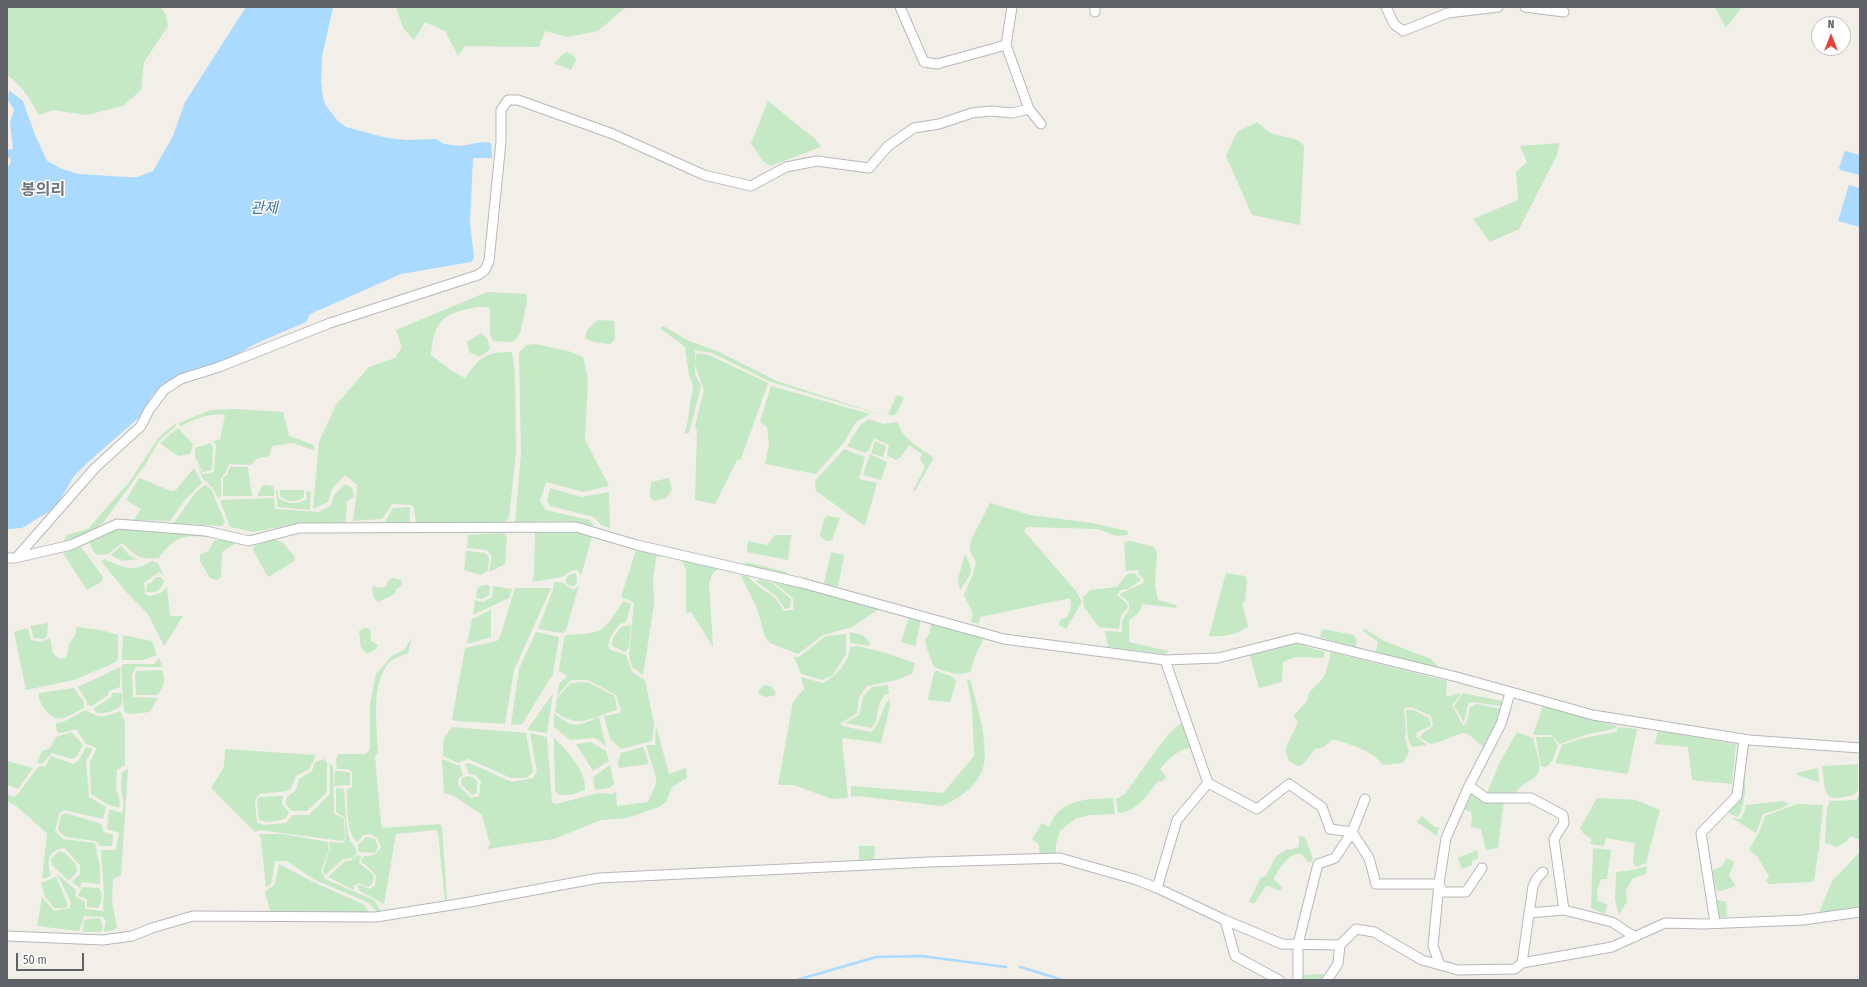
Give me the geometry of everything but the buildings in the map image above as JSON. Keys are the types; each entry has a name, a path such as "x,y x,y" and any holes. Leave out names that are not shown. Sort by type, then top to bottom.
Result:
{"street":[{"path":"900,7 924,62 937,64 1006,45"},
{"path":"1012,7 1006,45 1029,109 1041,124"},
{"path":"1386,7 1394,24 1403,32 1448,13 1498,7"},
{"path":"1525,7 1564,12"},
{"path":"17,557 95,468 141,426 149,410 164,390 181,379 219,367 330,323 478,274 485,270 489,260 501,142 501,110 508,100 518,100 613,134 704,174 751,186 786,167 817,161 870,168 888,146 914,128 939,124 972,113 991,111 1012,113 1029,109"},
{"path":"7,558 71,544 117,524 206,531 249,541 299,528 576,528 637,545 802,583 1004,639 1165,660 1218,658 1297,638 1457,678 1593,715 1744,739 1860,748"},
{"path":"1165,660 1208,784 1257,809 1289,784 1322,807 1330,828 1352,832 1369,858 1376,884 1439,884"},
{"path":"1440,965 1433,946 1439,884 1446,838 1469,786 1501,724 1510,693"},
{"path":"1715,923 1701,833 1737,796 1744,739"},
{"path":"1157,888 1177,820 1208,784"},
{"path":"1469,786 1486,798 1531,798 1563,815 1564,823 1554,840 1564,910"},
{"path":"1298,980 1298,944 1318,864 1335,858 1352,832 1365,799"},
{"path":"7,936 103,940 132,936 152,928 193,916 376,917 464,903 599,878 930,862 1060,858 1137,880 1282,944 1340,945"},
{"path":"1439,884 1443,892 1466,892 1482,868"},
{"path":"1522,963 1533,886 1537,878 1543,872"},
{"path":"1528,913 1564,910 1612,922 1635,937"},
{"path":"1327,980 1338,964 1340,945 1356,929 1374,932 1422,960 1458,970 1514,969 1522,963 1612,948 1665,923 1803,920 1860,912"},
{"path":"1225,920 1235,956 1279,980"}],"green space":[{"path":"7,7 160,7 165,13 168,26 144,62 141,90 123,106 86,115 53,110 39,115 22,88 7,75"},
{"path":"396,7 626,7 598,31 568,37 545,31 539,47 465,46 458,56 445,31 425,22 414,40 403,28"},
{"path":"1715,7 1742,7 1726,28"},
{"path":"566,52 572,54 576,60 571,70 554,63"},
{"path":"768,101 815,139 821,147 770,166 762,160 751,143"},
{"path":"1257,122 1270,133 1298,140 1304,146 1300,225 1252,215 1226,156 1237,132"},
{"path":"1559,143 1557,155 1519,229 1490,242 1473,219 1518,200 1516,172 1527,162 1520,146"},
{"path":"487,292 526,294 527,301 520,334 513,342 493,341 490,333 490,308 476,307 451,314 440,323 436,329 431,355 452,371 465,378 475,365 484,357 495,353 512,352 515,374 516,451 509,518 504,523 416,524 414,508 411,505 392,504 382,519 353,521 357,485 345,475 332,489 328,502 313,509 319,442 336,405 369,367 395,358 402,347 396,330"},
{"path":"598,320 614,321 615,339 610,344 593,342 585,338 587,330"},
{"path":"663,326 689,341 717,351 777,381 891,418 771,382 712,353 695,350 695,361 697,353 709,355 768,383 741,459 737,460 715,504 695,500 697,431 695,426 704,390 695,365 695,374 701,386 689,433 684,434 687,425 693,386 689,375 685,347 660,328"},
{"path":"481,333 487,338 490,349 480,357 469,352 467,342"},
{"path":"535,344 568,351 583,357 588,379 585,440 609,486 583,492 546,482 540,501 546,510 589,520 595,526 566,521 515,522 521,454 519,353 526,345"},
{"path":"771,386 870,414 856,422 844,442 816,474 765,464 769,444 767,427 760,422"},
{"path":"897,395 904,397 897,413 893,416 888,414"},
{"path":"235,409 283,412 289,436 314,445 314,450 293,443 272,446 269,456 256,459 251,465 229,464 226,472 221,478 221,496 218,498 213,488 203,479 197,464 203,474 214,472 216,445 213,441 220,440 225,415 202,417 180,427 179,423 211,410"},
{"path":"869,419 883,424 898,422 907,438 933,457 915,491 913,491 925,467 920,459 922,454 909,445 901,457 896,460 887,455 889,445 874,438 869,450 865,453 847,446 861,424"},
{"path":"176,423 176,426 159,441 145,465 102,524 91,531 63,542 67,535 88,529 130,481 159,437"},
{"path":"178,428 193,444 190,454 178,456 160,443"},
{"path":"875,441 886,446 883,457 871,453"},
{"path":"210,443 213,446 212,470 203,472 195,457 195,448"},
{"path":"844,449 865,457 859,479 877,483 865,526 816,491 815,481"},
{"path":"870,454 887,462 881,480 863,475"},
{"path":"230,467 248,467 252,496 223,496 223,478 227,475"},
{"path":"194,468 202,483 184,501 170,521 134,520 141,509 126,500 139,478 171,491 176,490"},
{"path":"669,478 672,490 666,498 654,501 650,497 651,482"},
{"path":"345,484 352,488 354,497 347,501 346,520 344,523 300,523 253,532 230,527 220,500 274,498 275,509 319,512 331,505 334,495"},
{"path":"205,485 211,489 225,522 222,526 174,523 196,492"},
{"path":"263,485 272,486 274,488 274,496 258,496"},
{"path":"550,488 581,497 609,492 610,528 601,525 594,517 550,506 547,501"},
{"path":"276,490 278,490 278,498 285,502 292,503 304,501 307,499 306,491 311,492 310,510 278,507"},
{"path":"280,490 304,490 304,497 295,501 289,501 280,496"},
{"path":"990,503 1030,515 1092,523 1128,531 1127,535 1117,536 1098,529 1027,527 1024,531 1075,590 1082,602 1066,629 1059,625 1060,620 1067,617 1071,607 1070,598 980,617 979,624 971,622 973,614 964,595 973,574 976,562 970,551 971,540"},
{"path":"410,507 410,522 385,522 393,508"},
{"path":"827,516 840,518 832,540 826,541 820,536 824,519"},
{"path":"119,527 205,533 222,538 194,536 180,539 173,542 159,558 142,558 122,543 108,554 97,555 93,551 89,540"},
{"path":"576,531 592,536 581,576 577,569 562,577 532,582 534,575 535,532"},
{"path":"504,533 507,537 505,564 489,572 492,556 487,550 467,548 468,535"},
{"path":"775,535 791,535 788,560 747,552 748,541 767,545"},
{"path":"273,539 282,542 295,557 293,562 268,577 253,550 255,546"},
{"path":"215,540 236,543 222,552 221,577 217,580 210,578 200,561 200,555 208,551"},
{"path":"1131,541 1154,547 1157,552 1155,585 1158,600 1176,605 1177,608 1142,604 1140,611 1129,621 1129,642 1168,651 1166,654 1108,647 1105,631 1122,632 1122,621 1129,610 1129,602 1120,594 1143,583 1145,580 1138,574 1139,570 1126,571 1124,542"},
{"path":"121,546 130,556 138,559 122,561 111,555"},
{"path":"81,547 103,577 101,582 87,590 63,553"},
{"path":"636,550 663,556 656,557 653,579 654,605 643,675 632,667 629,654 634,602 621,597"},
{"path":"466,551 485,553 489,557 488,570 481,575 464,570"},
{"path":"831,552 844,555 838,587 824,584"},
{"path":"965,554 971,569 967,580 960,590 958,579"},
{"path":"669,557 719,567 712,575 709,583 713,647 691,612 686,613 686,570 682,561"},
{"path":"104,559 128,568 139,567 152,561 158,563 164,577 159,572 144,583 145,594 150,596 161,593 167,587 170,616 183,616 164,646 148,614 128,594 101,561"},
{"path":"746,562 787,572 786,576 744,565"},
{"path":"576,573 577,583 573,587 567,584 565,580 569,575"},
{"path":"1134,573 1141,580 1128,589 1120,590 1117,595 1126,603 1128,607 1121,616 1119,629 1099,627 1084,607 1083,597 1090,590 1117,587 1127,574"},
{"path":"1226,573 1245,576 1247,581 1245,601 1242,603 1248,627 1229,635 1209,636"},
{"path":"740,574 749,577 754,583 775,598 784,611 793,610 793,598 773,582 758,575 879,609 852,627 823,635 798,654 770,643 765,637 757,608"},
{"path":"156,577 160,577 164,581 161,586 155,592 146,591 147,584 151,583"},
{"path":"393,578 402,580 401,586 396,589 395,594 378,602 374,598 372,589 374,586 378,588 386,587 388,581"},
{"path":"761,579 772,583 791,599 790,608 785,609 776,596 756,581"},
{"path":"554,582 562,582 573,590 579,585 566,630 562,633 538,629 553,590"},
{"path":"482,585 489,585 489,595 482,599 476,598 477,589"},
{"path":"492,586 512,589 509,598 473,615 475,600 483,602 492,597"},
{"path":"515,588 551,588 514,670 505,724 455,721 452,719 465,648 497,641 500,637"},
{"path":"623,601 631,604 626,622 620,624 611,636 608,646 611,650 626,655 632,672 645,680 654,723 652,741 621,749 610,739 604,716 619,713 621,710 616,695 588,680 571,680 557,696 559,684 567,676 559,671 566,635 595,632 601,629 611,620"},
{"path":"491,610 491,637 467,644 472,619"},
{"path":"909,617 920,620 916,646 901,642"},
{"path":"48,623 47,636 44,639 34,638 30,626"},
{"path":"931,624 980,637 983,640 975,656 971,671 957,674 934,667 925,639 930,633"},
{"path":"631,625 629,647 625,652 612,646 613,638 621,627"},
{"path":"76,627 101,630 118,635 118,658 116,662 74,680 26,690 14,632 28,628 31,640 42,642 50,638 53,653 58,658 63,659 67,656 69,644 76,634"},
{"path":"365,628 370,629 371,641 378,645 375,650 367,654 361,648 359,631"},
{"path":"1322,629 1354,635 1357,642 1355,647 1320,637"},
{"path":"1365,629 1384,641 1431,659 1440,669 1375,654 1378,642 1362,630"},
{"path":"536,632 559,637 553,674 522,724 511,725 519,669"},
{"path":"850,632 862,635 869,641 870,646 850,643"},
{"path":"846,634 846,654 833,675 822,680 801,674 794,657 799,657 826,636"},
{"path":"123,635 152,641 157,655 143,660 122,660"},
{"path":"412,637 408,653 396,658 387,665 382,674 377,696 376,720 378,753 375,756 381,825 383,828 440,824 442,827 447,900 445,901 438,833 436,830 396,834 384,904 360,891 357,886 360,885 369,889 375,886 376,875 362,863 361,860 364,856 369,856 378,852 381,847 377,838 371,834 364,835 357,842 353,837 349,825 347,802 347,789 352,787 352,772 348,769 337,769 336,759 339,754 366,754 370,750 370,705 376,674 392,656 405,649"},
{"path":"1298,644 1325,652 1323,658 1295,657 1283,662 1282,682 1259,688 1249,652 1276,645"},
{"path":"857,646 883,652 915,663 912,674 893,681 867,686 859,697 857,713 841,723 842,726 871,732 875,728 889,698 890,706 881,743 842,739 848,798 832,799 794,785 778,785 793,702 804,689 801,677 823,683 833,677 844,664 850,647"},
{"path":"1330,652 1447,681 1446,697 1459,693 1460,696 1452,705 1463,726 1467,722 1470,707 1477,704 1500,709 1501,713 1483,747 1465,733 1431,744 1420,738 1422,734 1433,726 1431,716 1412,707 1404,708 1405,738 1409,752 1403,763 1383,765 1366,751 1333,739 1324,747 1315,749 1303,764 1298,766 1289,761 1285,750 1298,722 1293,716 1307,701 1309,693 1324,677 1330,658"},
{"path":"159,658 163,667 136,667 132,674 133,697 158,698 150,712 130,714 124,712 121,668 123,664 154,664"},
{"path":"120,667 120,687 109,691 108,695 92,706 87,705 87,702 78,687"},
{"path":"162,670 164,684 157,695 136,695 136,671"},
{"path":"937,671 953,677 956,682 950,702 928,700 934,672"},
{"path":"970,679 982,728 985,755 984,766 980,775 969,789 953,801 942,806 858,796 851,797 851,786 943,793 974,756 972,705 967,681"},
{"path":"587,682 615,696 617,710 579,721 564,717 555,712 557,698 571,683"},
{"path":"765,685 772,687 776,695 766,697 758,694 760,689"},
{"path":"888,685 889,694 885,694 879,704 876,722 871,728 845,723 859,715 863,697 872,687"},
{"path":"74,688 84,702 84,708 68,717 54,717 49,714 40,701 39,693"},
{"path":"112,693 122,693 122,702 120,706 111,711 97,713 94,709 110,698"},
{"path":"553,693 547,733 527,730"},
{"path":"1463,693 1502,701 1501,706 1473,702 1468,704 1464,722 1454,706"},
{"path":"1543,706 1617,726 1614,729 1588,734 1560,744 1552,735 1533,735"},
{"path":"86,710 99,716 110,715 120,711 125,722 125,765 117,770 116,789 120,802 119,808 107,804 91,794 90,762 97,748 86,744 76,729 62,733 57,732 56,723 63,722"},
{"path":"1406,710 1414,710 1429,718 1431,726 1417,732 1416,737 1427,745 1412,747 1408,739"},
{"path":"554,713 566,722 575,725 585,723 599,717 606,746 595,738 570,740 554,727"},
{"path":"1182,723 1191,746 1190,748 1177,753 1163,765 1160,769 1166,777 1162,782 1158,781 1137,806 1125,812 1118,813 1116,799 1125,794 1169,734"},
{"path":"656,726 669,774 686,768 687,778 672,787 666,802 659,807 627,818 601,820 554,839 487,849 490,844 482,815 454,796 444,793 442,759 460,765 463,775 459,778 458,785 471,798 479,796 481,781 475,775 469,774 465,764 469,763 512,782 533,778 537,772 530,733 547,737 552,802 556,804 598,793 612,794 616,792 617,806 648,802 656,784 656,777 646,745 655,745"},
{"path":"452,727 526,733 533,772 526,778 511,778 468,759 458,763 443,756 444,738"},
{"path":"1618,727 1637,729 1628,774 1555,763 1562,745 1583,738 1616,732"},
{"path":"1658,731 1736,744 1732,784 1692,780 1688,747 1655,744"},
{"path":"72,732 83,745 77,756 72,759 52,753 43,763 37,764 42,751 50,748 56,737"},
{"path":"1517,732 1533,738 1538,754 1539,770 1531,780 1517,791 1515,795 1487,793 1500,762"},
{"path":"1536,737 1553,737 1558,746 1552,761 1546,767 1541,766"},
{"path":"554,738 575,762 583,776 585,790 571,795 559,795 555,791"},
{"path":"591,742 606,751 609,761 593,771 576,744"},
{"path":"86,747 93,749 86,761 89,797 106,807 103,819 64,810 59,814 55,831 63,839 95,843 100,867 100,884 82,882 80,888 72,882 80,874 80,865 64,848 58,849 51,854 49,866 51,876 42,879 47,833 16,806 7,801 7,794 14,797 17,795 39,766 45,767 51,756 73,764 79,760"},
{"path":"643,747 649,764 619,768 618,762 621,753"},
{"path":"225,749 316,755 309,769 296,776 291,788 287,791 260,794 255,800 257,822 263,825 286,823 293,815 309,815 330,794 330,763 333,767 334,814 344,818 345,837 343,841 259,830 255,832 211,788 224,767"},
{"path":"324,759 327,763 327,792 307,811 292,811 285,803 287,797 296,790 299,779 312,771 315,762"},
{"path":"7,761 33,768 18,789 7,785"},
{"path":"1858,764 1858,790 1854,795 1838,798 1829,797 1825,789 1822,766"},
{"path":"610,765 614,784 609,788 595,790 593,777"},
{"path":"1818,768 1819,782 1796,775 1797,773"},
{"path":"128,769 121,875 113,879 112,901 117,927 114,930 104,932 106,921 103,917 84,916 79,931 37,926 42,897 54,911 70,908 71,902 57,874 76,890 75,896 85,902 85,909 103,911 104,892 101,850 116,850 119,833 107,829 109,809 122,813 124,803 121,790 122,772"},
{"path":"335,771 348,772 350,774 350,785 334,786"},
{"path":"468,776 473,777 477,781 477,793 472,795 461,784 462,778"},
{"path":"1742,777 1744,777 1745,782 1745,792 1738,817 1730,814 1729,811"},
{"path":"336,788 344,789 350,840 357,853 353,858 343,859 325,875 323,871 330,849 329,842 343,843 346,837 345,818 336,812"},
{"path":"1470,791 1504,800 1498,848 1486,850 1481,829 1471,827 1471,812 1462,809"},
{"path":"1860,793 1860,840 1850,836 1847,841 1837,847 1825,843 1827,807 1830,801 1856,800"},
{"path":"283,796 282,804 289,813 285,819 269,822 259,820 257,800 260,797"},
{"path":"1113,798 1115,814 1090,815 1075,819 1060,831 1056,844 1056,855 1040,857 1039,845 1032,839 1042,823 1048,827 1054,816 1069,804 1083,800"},
{"path":"1597,798 1636,800 1660,810 1646,863 1636,867 1633,862 1635,843 1606,838 1604,846 1590,844 1592,840 1582,832 1580,828"},
{"path":"1783,801 1789,804 1780,809 1763,814 1756,833 1732,818 1740,819 1744,813 1746,805"},
{"path":"1797,804 1823,805 1814,880 1811,882 1769,884 1766,881 1769,876 1757,856 1749,850 1760,830 1765,816"},
{"path":"66,813 102,824 103,832 113,835 112,846 100,846 96,841 66,837 58,830 61,815"},
{"path":"1422,816 1435,827 1439,827 1437,836 1417,822"},
{"path":"259,834 283,834 328,842 329,850 321,871 325,879 374,900 381,911 377,912 369,903 313,879 287,861 275,861 271,884 266,887 261,839"},
{"path":"1299,836 1305,837 1313,859 1311,862 1308,862 1302,854 1297,854 1289,858 1274,878 1275,881 1282,887 1280,891 1266,886 1254,904 1249,902 1261,877 1266,876 1276,856 1288,849 1299,847"},
{"path":"366,837 375,839 378,847 375,853 359,852 358,845"},
{"path":"859,846 875,846 874,859 859,860"},
{"path":"1593,848 1611,850 1607,879 1601,879 1597,890 1597,900 1607,905 1605,914 1591,908"},
{"path":"1477,850 1478,858 1472,861 1472,865 1462,869 1458,858"},
{"path":"59,851 65,853 76,865 77,872 69,881 52,865 51,859"},
{"path":"1860,852 1860,906 1819,913 1832,881"},
{"path":"358,855 361,856 359,863 374,875 372,884 368,887 359,883 354,886 354,890 328,877 345,861 350,861"},
{"path":"1726,858 1734,862 1729,876 1735,886 1722,891 1716,890 1715,884 1710,879 1710,871 1723,866"},
{"path":"279,864 311,881 363,904 370,913 270,911 265,892 275,884"},
{"path":"1647,866 1646,874 1633,878 1626,890 1627,901 1619,915 1615,900 1616,872 1633,870"},
{"path":"56,877 68,905 66,908 54,908 45,896 41,883"},
{"path":"82,887 99,888 102,898 98,908 87,907 87,899 78,896"},
{"path":"1715,899 1726,902 1727,917 1720,917 1717,914"},
{"path":"100,918 103,928 101,932 83,932 84,921 88,919"},
{"path":"1324,974 1320,980 1303,980 1303,975"}],"water":[{"name":"관제","path":"246,7 333,7 322,56 321,81 323,99 326,106 338,121 346,127 387,138 407,140 436,139 444,144 460,146 483,142 491,143 492,158 473,158 470,223 474,258 471,262 401,274 310,314 306,322 255,344 233,357 189,373 159,389 151,397 143,414 74,476 58,503 50,511 22,528 8,529 7,169 11,162 10,158 7,157 7,150 13,149 10,122 14,110 8,100 9,90 23,101 35,135 47,161 62,169 79,174 137,177 153,171 173,136 185,102"},
{"path":"1845,151 1860,155 1860,175 1840,170 1839,168"},
{"path":"1849,185 1860,188 1860,227 1838,221"}],"waterway":[{"path":"797,980 876,957 921,956 1006,967"},
{"path":"1020,967 1063,980"}],"district":[{"name":"봉의리","path":"43,191"}]}
